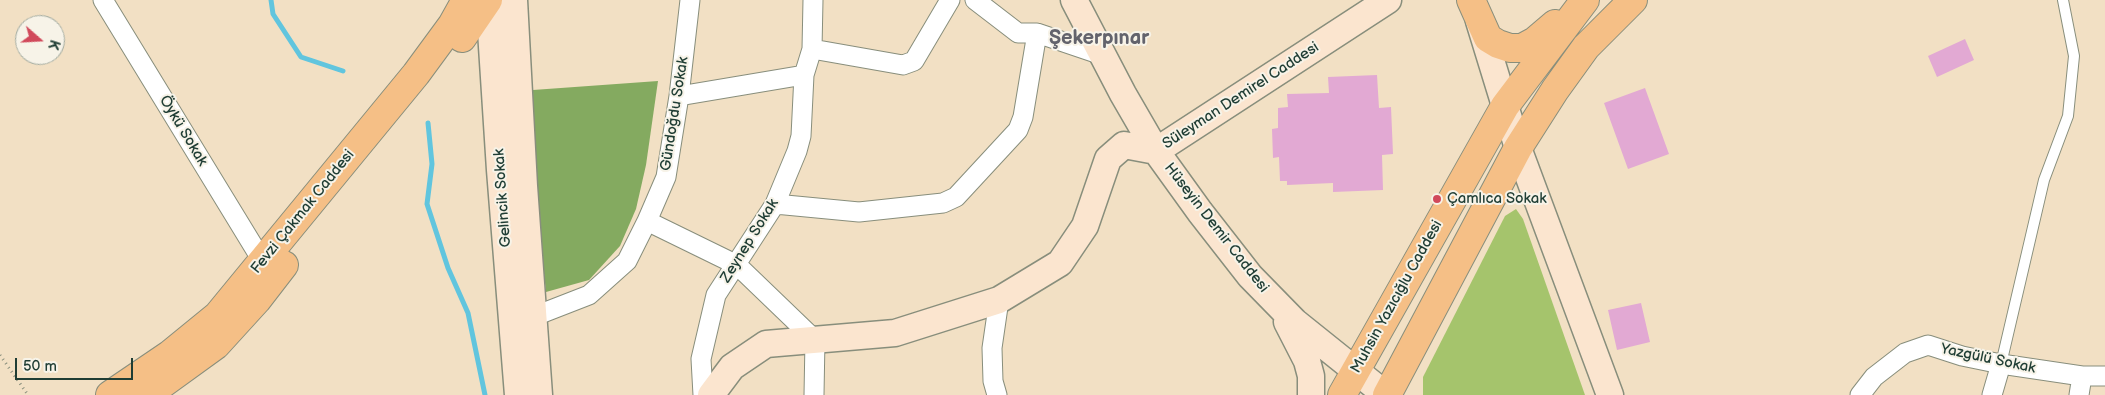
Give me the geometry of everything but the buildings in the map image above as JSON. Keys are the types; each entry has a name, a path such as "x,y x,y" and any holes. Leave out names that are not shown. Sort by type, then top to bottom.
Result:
{"main road":[{"name":"Fevzi Çakmak Caddesi","path":"110,395 169,355 218,315 263,262 331,175 416,74 452,24 466,0"},
{"name":"Fevzi Çakmak Caddesi","path":"147,395 216,345 237,323 472,27 489,0"},
{"path":"1472,5 1488,38 1510,48 1522,48 1535,42 1583,0"},
{"name":"Muhsin Yazıcığlu Caddesi","path":"1342,395 1505,106 1583,0"},
{"path":"1387,395 1518,148 1555,90 1586,47 1633,0"}],"street":[{"name":"Öykü Sokak","path":"103,0 263,262"},
{"name":"Gelincik Sokak","path":"489,0 518,395"},
{"name":"Gelincik Sokak","path":"514,0 524,186 535,316 539,395"},
{"name":"Gündoğdu Sokak","path":"535,316 588,295 627,261 666,177 679,96 690,0"},
{"name":"Zeynep Sokak","path":"703,395 701,359 716,295 775,204 797,151 801,136 804,75 812,49 813,0"},
{"path":"812,49 903,65 914,62 950,0"},
{"path":"975,0 1018,33 1037,33 1102,55"},
{"name":"Hüseyin Demir Caddesi","path":"1074,0 1102,55 1156,151 1250,276 1295,322 1387,395"},
{"name":"Süleyman Demirel Caddesi","path":"711,395 732,367 766,344 895,333 999,300 1060,263 1086,226 1108,159 1124,145 1156,151 1388,0"},
{"path":"1472,5 1518,148 1610,395"},
{"path":"775,204 859,212 943,203 956,197 1018,130 1023,117 1037,33"},
{"path":"679,96 804,75"},
{"path":"1539,205 1534,162 1536,146 1540,127 1555,90"},
{"path":"1182,187 1174,170 1174,152 1178,143 1192,127"},
{"path":"647,220 737,265 815,340 814,395"},
{"path":"997,395 993,381 992,348 999,300"},
{"path":"1276,304 1307,361 1311,376 1311,395"},
{"name":"Yazgülü Sokak","path":"1860,395 1874,377 1904,353 1928,345 1962,356 2001,364 2082,376 2105,376"},
{"path":"1992,395 2001,364"},
{"path":"2078,395 2082,376"}],"lane":[{"path":"2001,364 2044,180 2068,116 2074,56 2063,0"}],"path":[{"path":"0,355 28,395"}],"green space":[{"path":"658,81 646,165 636,209 620,246 589,280 546,292 534,180 533,90"},
{"path":"1516,209 1523,219 1585,395 1423,395 1423,377 1505,216"}],"waterway":[{"path":"271,0 273,14 301,57 343,71"},
{"path":"428,123 432,164 427,204 448,268 468,313 485,395"}],"place":[{"name":"Çamlıca Sokak","path":"1437,199"}],"district":[{"name":"Şekerpınar","path":"1099,39"}]}
